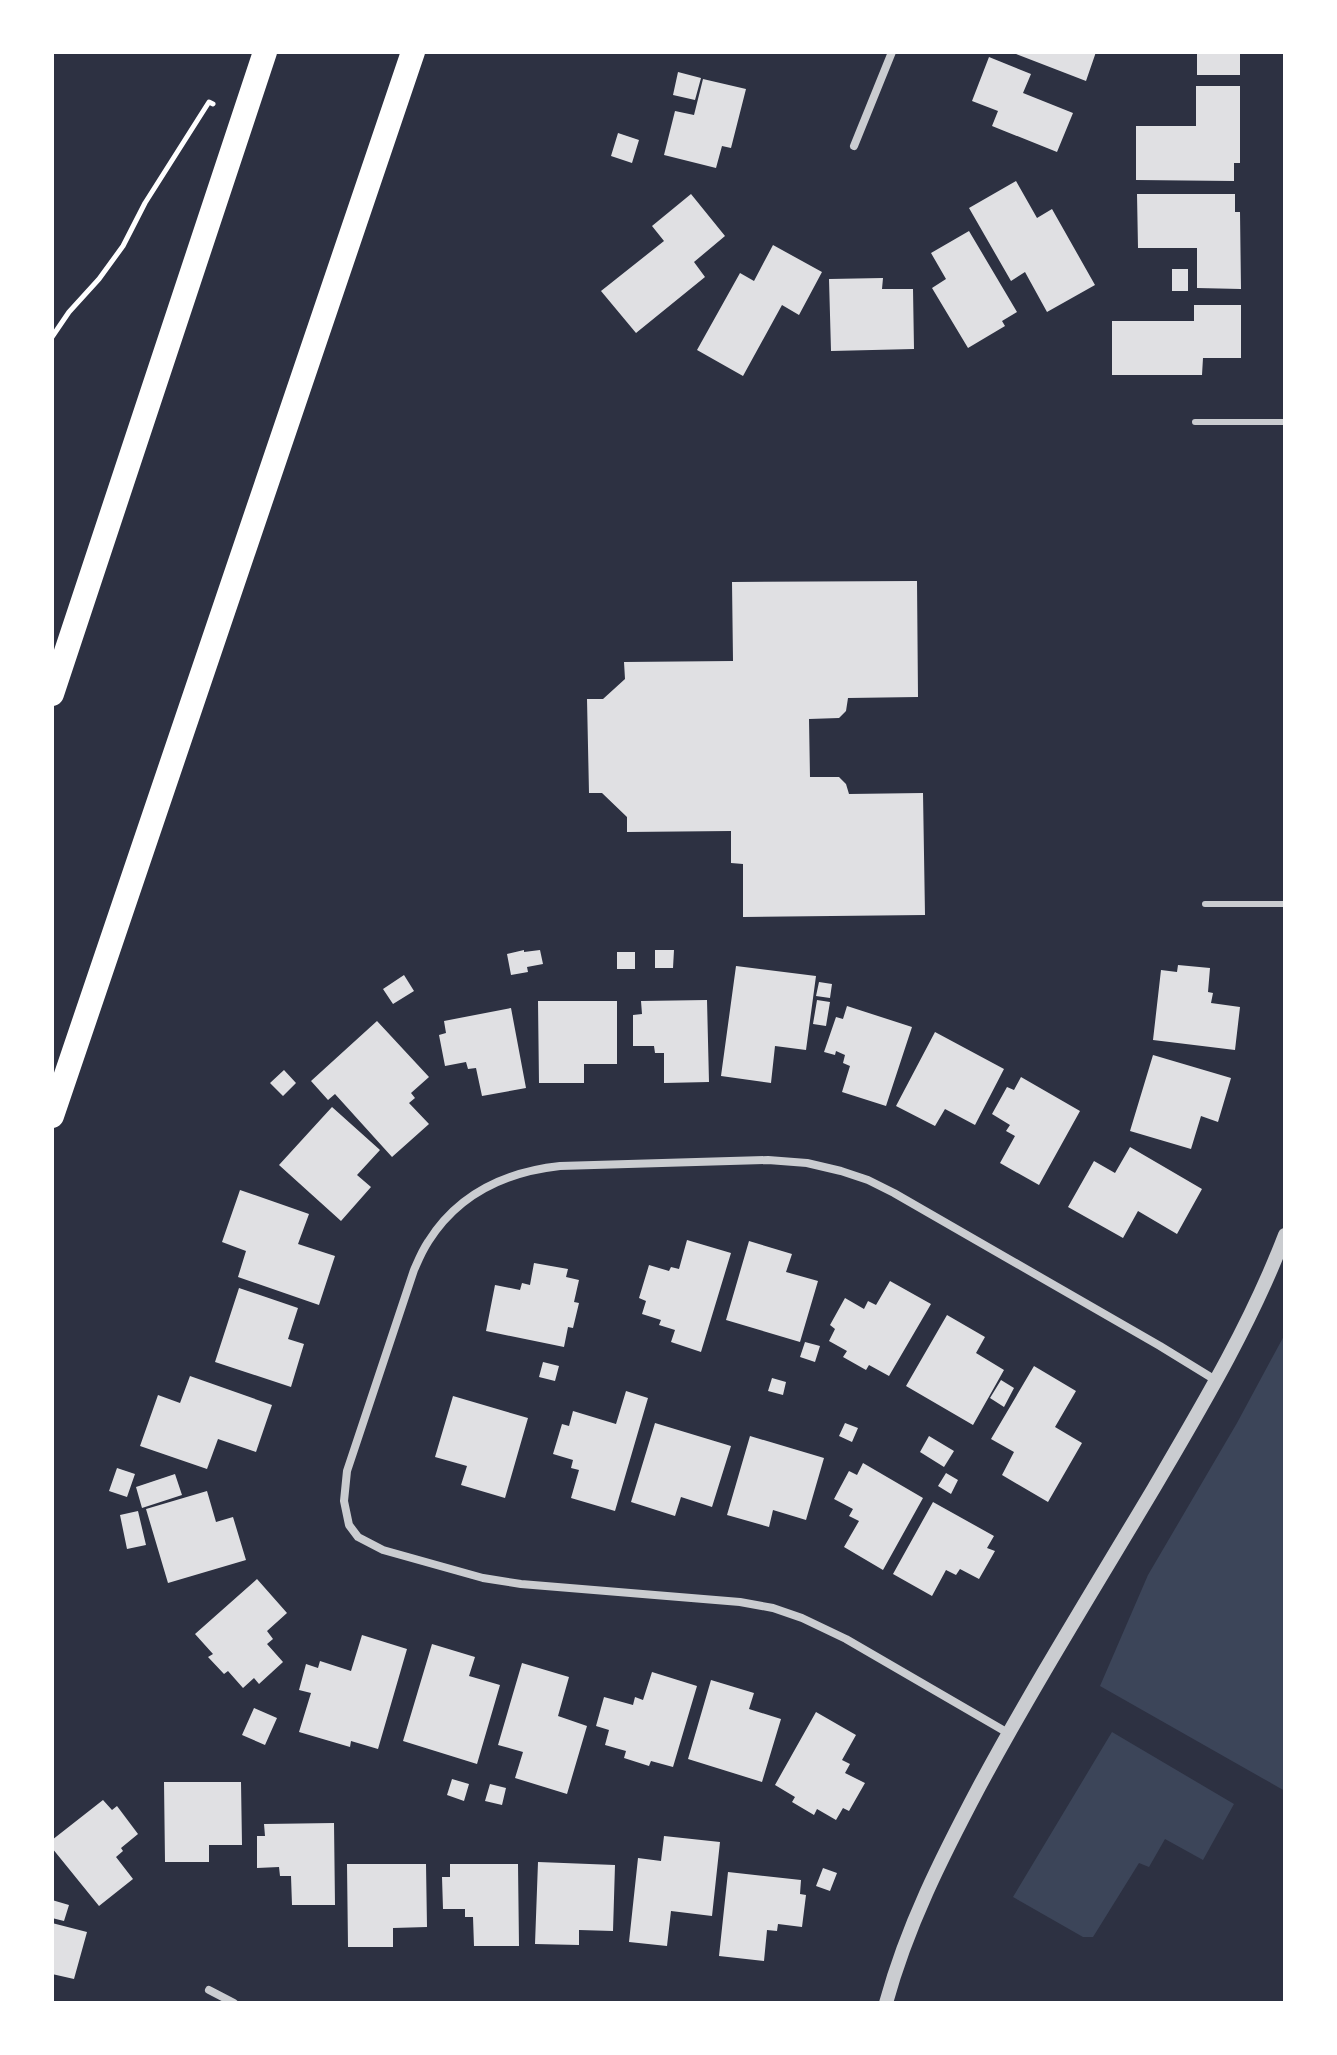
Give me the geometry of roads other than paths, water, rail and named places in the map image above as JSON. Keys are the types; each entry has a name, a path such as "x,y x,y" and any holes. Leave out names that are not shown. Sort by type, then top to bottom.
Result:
{"highway":[{"path":"52,694 265,52"},
{"path":"52,1116 413,52"}],"street":[{"path":"854,146 892,52"},
{"path":"1008,1733 846,1639 773,1608 740,1602 521,1584 483,1578 383,1550 358,1537 349,1525 346,1514 344,1486 347,1471 414,1270 427,1243 444,1220 466,1200 488,1186 532,1169 768,1160 807,1163 868,1180 894,1193 1217,1381"},
{"path":"886,2003 895,1968 930,1880 1008,1733 1217,1381 1285,1235"},
{"path":"209,1990 234,2003"}],"lane":[{"path":"1195,422 1285,422"},
{"path":"1205,904 1285,904"}]}
